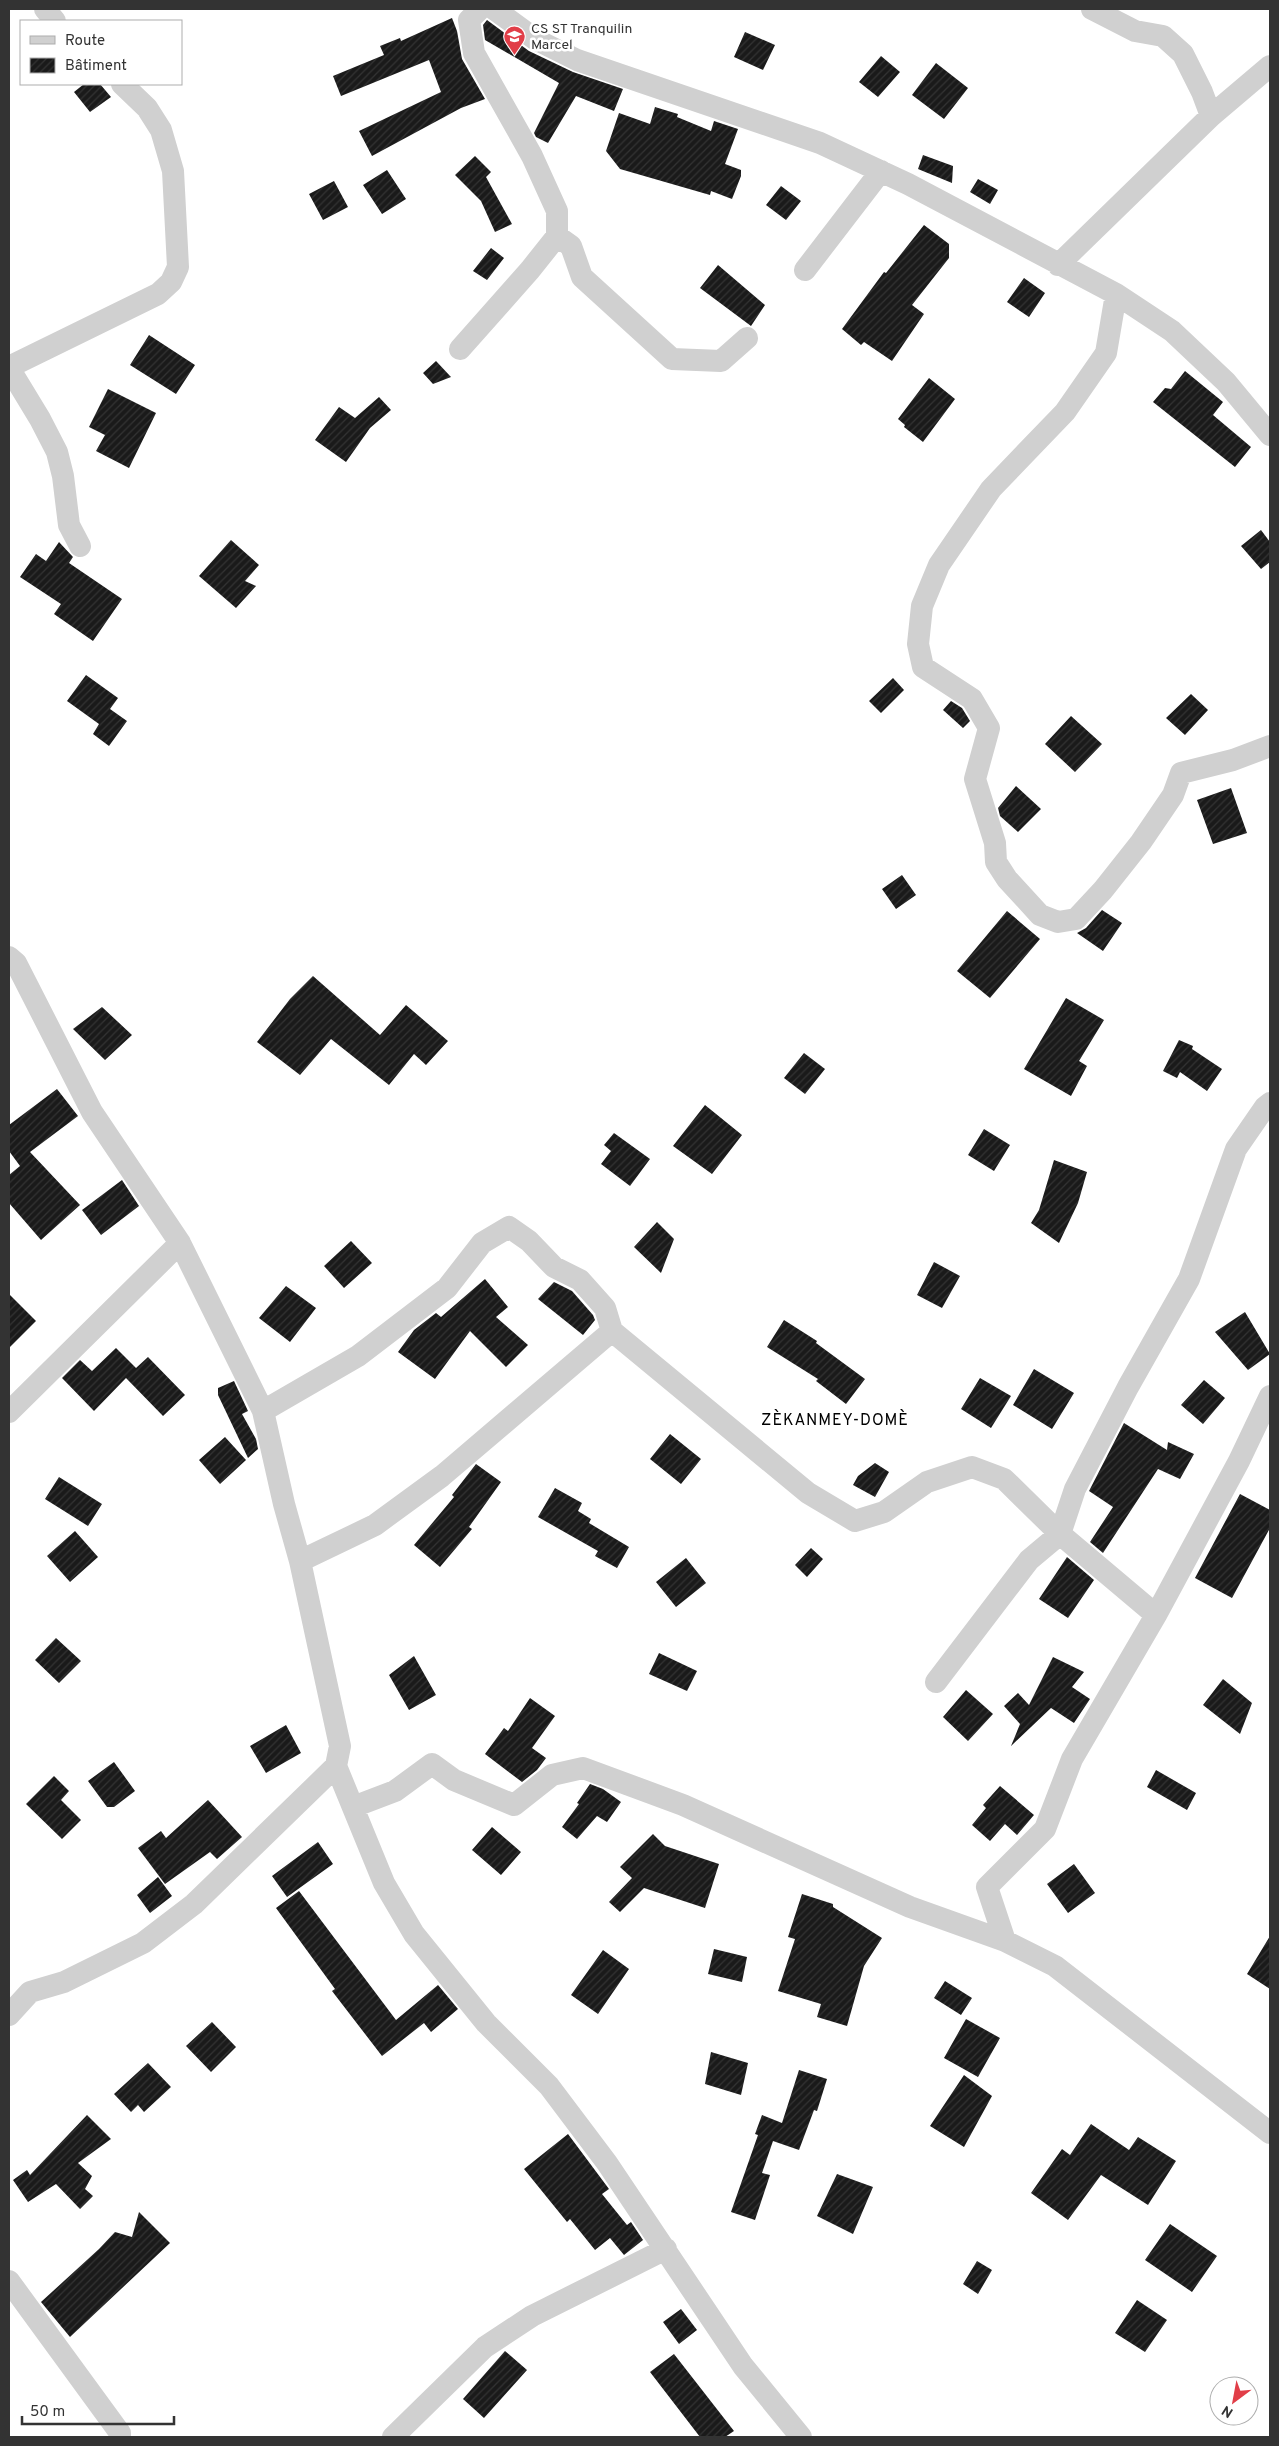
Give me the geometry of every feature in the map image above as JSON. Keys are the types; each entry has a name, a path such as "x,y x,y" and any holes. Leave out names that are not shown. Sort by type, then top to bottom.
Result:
{"street":[{"path":"46,9 54,20"},
{"path":"460,349 530,270 557,236 556,211 532,156 474,53 469,20 480,9"},
{"path":"494,9 535,39 577,60 771,124 820,143 908,184 1116,294 1178,337 1226,382 1270,435"},
{"path":"1092,9 1135,31 1164,36 1183,54 1202,92 1211,116"},
{"path":"1058,265 1211,116 1270,66"},
{"path":"80,546 69,525 63,476 57,452 40,419 9,368 158,294 171,282 178,267 173,171 161,130 147,108 123,85"},
{"path":"805,270 881,171"},
{"path":"557,236 571,246 582,277 672,359 721,361 747,338"},
{"path":"1116,294 1106,353 1065,412 991,489 939,565 922,606 918,644 923,667 972,699 989,728 975,779 995,843 996,862 1007,879 1040,915 1058,922 1076,919 1103,890 1141,842 1173,795 1181,773 1233,760 1270,746"},
{"path":"9,958 16,963 92,1112 180,1243 263,1411 284,1504 300,1561 340,1746 336,1766 384,1883 414,1934 486,2023 550,2086 666,2249 743,2366 801,2437"},
{"path":"936,1682 1029,1560 1060,1534 1075,1489 1128,1388 1189,1279 1236,1149 1265,1107 1270,1103"},
{"path":"263,1411 358,1356 447,1288 482,1243 509,1227 529,1241 554,1267 580,1280 604,1308 612,1331 808,1493 855,1521 884,1512 927,1482 972,1467 1004,1479 1060,1534 1156,1615"},
{"path":"9,1412 180,1243"},
{"path":"300,1561 375,1525 442,1476 612,1331"},
{"path":"1005,1941 987,1887 1045,1829 1072,1759 1156,1615 1239,1461 1270,1396"},
{"path":"353,1807 395,1791 432,1764 454,1780 514,1805 552,1775 583,1768 683,1805 910,1908 1005,1941 1055,1966 1270,2133"},
{"path":"9,2016 30,1992 64,1982 143,1943 194,1904 336,1766"},
{"path":"393,2437 485,2347 532,2316 666,2249"},
{"path":"9,2281 120,2433 120,2437"}],"building":[{"path":"452,18 457,31 462,59 485,99 461,108 372,156 359,131 441,92 429,60 341,96 333,76 384,55 380,46 400,38 401,41"},
{"path":"487,20 529,51 573,72 623,89 614,111 576,96 548,143 536,137 534,133 559,83 485,40 483,25"},
{"path":"745,32 775,45 763,70 734,57"},
{"path":"881,56 900,72 878,97 859,82"},
{"path":"936,63 968,88 944,119 912,95"},
{"path":"83,85 101,85 111,97 90,112 74,92"},
{"path":"655,107 678,114 677,117 711,131 714,121 738,129 725,164 741,170 741,176 732,199 711,191 710,195 620,169 606,151 619,113 650,124"},
{"path":"923,155 953,166 952,183 918,169"},
{"path":"475,156 491,172 486,177 512,224 495,232 481,201 455,175"},
{"path":"387,170 406,199 382,214 363,185"},
{"path":"978,179 998,190 990,204 970,192"},
{"path":"334,181 348,207 323,220 309,194"},
{"path":"781,186 801,201 786,220 766,205"},
{"path":"924,225 949,244 949,258 912,305 924,314 892,361 864,342 861,345 842,329 884,272 886,273"},
{"path":"491,248 504,258 487,280 473,271"},
{"path":"718,265 765,305 751,326 700,288"},
{"path":"1024,278 1045,293 1029,317 1007,302"},
{"path":"149,335 195,365 176,394 130,365"},
{"path":"436,361 451,377 433,384 423,373"},
{"path":"1185,371 1223,402 1213,415 1251,447 1235,467 1153,402 1165,388 1171,389"},
{"path":"929,378 955,399 923,442 904,427 905,425 898,419"},
{"path":"108,389 156,413 129,468 96,451 105,435 89,427"},
{"path":"379,397 391,410 370,428 346,462 315,440 339,407 355,418"},
{"path":"1261,530 1270,542 1270,562 1261,569 1241,546"},
{"path":"231,540 259,565 245,581 256,586 236,608 199,576"},
{"path":"59,542 73,557 69,563 122,599 93,641 54,614 61,604 20,577 36,554 46,561"},
{"path":"86,675 118,698 110,709 127,721 109,746 93,734 99,724 67,701"},
{"path":"893,678 904,690 881,713 869,701"},
{"path":"1191,694 1208,710 1185,735 1166,718"},
{"path":"951,701 962,708 970,721 963,728 943,710"},
{"path":"1071,716 1102,744 1075,772 1045,744"},
{"path":"1016,786 1041,809 1018,832 1000,816 998,808"},
{"path":"1231,788 1247,833 1213,844 1197,800"},
{"path":"902,875 916,895 896,909 882,889"},
{"path":"1102,910 1122,923 1103,951 1077,933 1086,928"},
{"path":"1007,911 1040,939 990,998 957,971"},
{"path":"313,976 380,1035 406,1005 448,1041 426,1065 414,1054 389,1085 331,1039 300,1075 257,1042 290,999"},
{"path":"1066,998 1104,1020 1079,1061 1087,1066 1071,1096 1024,1069"},
{"path":"102,1007 132,1035 105,1060 73,1029"},
{"path":"1179,1040 1193,1046 1192,1049 1222,1069 1207,1091 1180,1072 1177,1078 1163,1071"},
{"path":"804,1053 825,1069 805,1094 784,1078"},
{"path":"57,1089 78,1116 30,1152 80,1205 41,1240 9,1203 9,1175 20,1166 9,1151 9,1125"},
{"path":"705,1105 742,1135 712,1174 673,1146"},
{"path":"984,1129 1010,1145 994,1171 968,1155"},
{"path":"614,1133 650,1159 630,1186 601,1164 611,1151 604,1145"},
{"path":"1054,1160 1087,1172 1078,1203 1059,1243 1031,1223 1039,1210"},
{"path":"122,1180 139,1206 101,1235 82,1210"},
{"path":"657,1222 674,1239 661,1273 634,1247"},
{"path":"351,1241 372,1263 344,1288 324,1266"},
{"path":"934,1262 960,1276 942,1308 917,1295"},
{"path":"485,1279 508,1307 496,1317 528,1345 506,1367 470,1331 435,1379 398,1352 414,1330 436,1313 441,1317"},
{"path":"554,1282 572,1291 593,1315 595,1320 583,1335 538,1299"},
{"path":"286,1286 316,1308 290,1342 259,1318"},
{"path":"9,1294 36,1321 9,1348"},
{"path":"1245,1312 1270,1354 1248,1370 1215,1332"},
{"path":"784,1320 817,1341 816,1343 865,1379 846,1404 816,1381 818,1379 767,1347"},
{"path":"116,1348 136,1368 148,1357 185,1395 163,1416 126,1378 94,1411 62,1378 80,1360 92,1371"},
{"path":"1034,1369 1074,1393 1052,1429 1013,1405"},
{"path":"980,1378 1011,1396 991,1428 961,1409"},
{"path":"1204,1380 1225,1398 1203,1424 1181,1405"},
{"path":"234,1381 248,1411 242,1414 256,1439 258,1449 248,1458 218,1395 218,1388"},
{"path":"1124,1423 1167,1450 1168,1442 1194,1454 1180,1479 1158,1469 1103,1553 1090,1542 1113,1507 1089,1491"},
{"path":"670,1434 701,1459 681,1484 650,1459"},
{"path":"225,1437 246,1460 220,1484 199,1460"},
{"path":"875,1463 889,1472 875,1497 853,1485 858,1476"},
{"path":"476,1464 501,1482 469,1527 472,1529 440,1567 414,1545 454,1497 452,1495"},
{"path":"59,1477 102,1504 88,1526 45,1499"},
{"path":"555,1488 582,1503 578,1511 591,1519 589,1523 629,1547 617,1568 595,1556 598,1551 538,1517"},
{"path":"1240,1494 1270,1510 1270,1528 1232,1598 1195,1578"},
{"path":"75,1531 98,1557 70,1582 47,1556"},
{"path":"811,1548 823,1559 807,1577 795,1565"},
{"path":"1067,1557 1094,1580 1068,1618 1039,1599"},
{"path":"686,1558 706,1583 676,1607 656,1582"},
{"path":"56,1638 81,1661 59,1683 35,1660"},
{"path":"659,1653 697,1671 687,1691 649,1674"},
{"path":"414,1656 436,1695 409,1710 389,1675"},
{"path":"1053,1657 1084,1672 1072,1687 1090,1699 1074,1723 1051,1708 1011,1746 1020,1724 1004,1706 1018,1693 1029,1705"},
{"path":"1223,1679 1252,1703 1240,1734 1203,1705"},
{"path":"966,1690 993,1714 968,1741 943,1717"},
{"path":"530,1698 555,1716 532,1748 546,1758 537,1770 522,1782 485,1754 504,1728 508,1731"},
{"path":"286,1725 301,1753 266,1773 250,1746"},
{"path":"114,1762 135,1791 114,1807 107,1807 88,1781"},
{"path":"1156,1770 1196,1793 1187,1810 1147,1787"},
{"path":"54,1776 69,1791 61,1800 81,1820 62,1839 26,1804"},
{"path":"590,1784 603,1789 621,1802 607,1822 597,1816 577,1839 562,1827 579,1804 577,1803"},
{"path":"1000,1786 1034,1815 1017,1835 1005,1824 990,1841 972,1825 986,1808 983,1805"},
{"path":"208,1800 242,1837 217,1859 210,1852 165,1884 138,1848 161,1831 166,1838"},
{"path":"492,1827 521,1852 501,1875 472,1850"},
{"path":"653,1834 665,1846 719,1864 705,1908 644,1888 620,1912 609,1902 632,1878 620,1867"},
{"path":"318,1842 333,1864 287,1897 272,1876"},
{"path":"1074,1864 1095,1893 1068,1913 1047,1884"},
{"path":"158,1877 172,1896 150,1913 137,1895"},
{"path":"299,1891 396,2020 438,1985 458,2009 431,2032 424,2023 382,2056 332,1991 335,1989 276,1908"},
{"path":"802,1894 833,1904 833,1907 882,1938 864,1966 847,2026 817,2017 821,2004 778,1991 795,1939 788,1937"},
{"path":"1270,1936 1270,1989 1247,1974"},
{"path":"714,1949 747,1957 742,1982 708,1974"},
{"path":"603,1950 629,1969 598,2014 571,1995"},
{"path":"945,1981 972,1998 961,2015 934,1998"},
{"path":"966,2019 1000,2038 978,2077 944,2058"},
{"path":"212,2022 236,2047 211,2072 186,2046"},
{"path":"711,2052 748,2063 741,2095 705,2084"},
{"path":"148,2063 171,2087 144,2112 138,2105 131,2112 114,2094"},
{"path":"799,2070 827,2079 817,2111 814,2110 799,2150 773,2141 762,2173 770,2175 755,2220 731,2212 758,2135 755,2134 762,2115 782,2123"},
{"path":"964,2075 992,2096 964,2147 930,2126"},
{"path":"87,2115 111,2139 78,2163 92,2176 85,2189 93,2196 80,2209 56,2184 28,2202 13,2180 27,2170 30,2175"},
{"path":"1091,2124 1129,2150 1138,2137 1176,2161 1148,2205 1101,2175 1068,2220 1031,2193 1062,2149 1070,2155"},
{"path":"568,2134 609,2189 602,2194 627,2225 631,2222 643,2240 624,2255 610,2238 595,2250 570,2219 567,2222 524,2169"},
{"path":"837,2174 873,2187 853,2234 817,2216"},
{"path":"139,2212 170,2243 70,2337 41,2302 115,2232 132,2237"},
{"path":"1170,2224 1217,2256 1192,2292 1145,2260"},
{"path":"977,2261 992,2270 978,2294 963,2284"},
{"path":"1137,2300 1167,2320 1145,2352 1115,2333"},
{"path":"681,2309 697,2330 679,2344 663,2322"},
{"path":"505,2351 527,2370 484,2418 463,2399"},
{"path":"674,2354 734,2431 725,2437 700,2437 650,2372"}],"place":[{"name":"CS ST Tranquilin Marcel","path":"515,56"}],"district":[{"name":"ZÈKANMEY-DOMÈ","path":"835,1421"}]}
